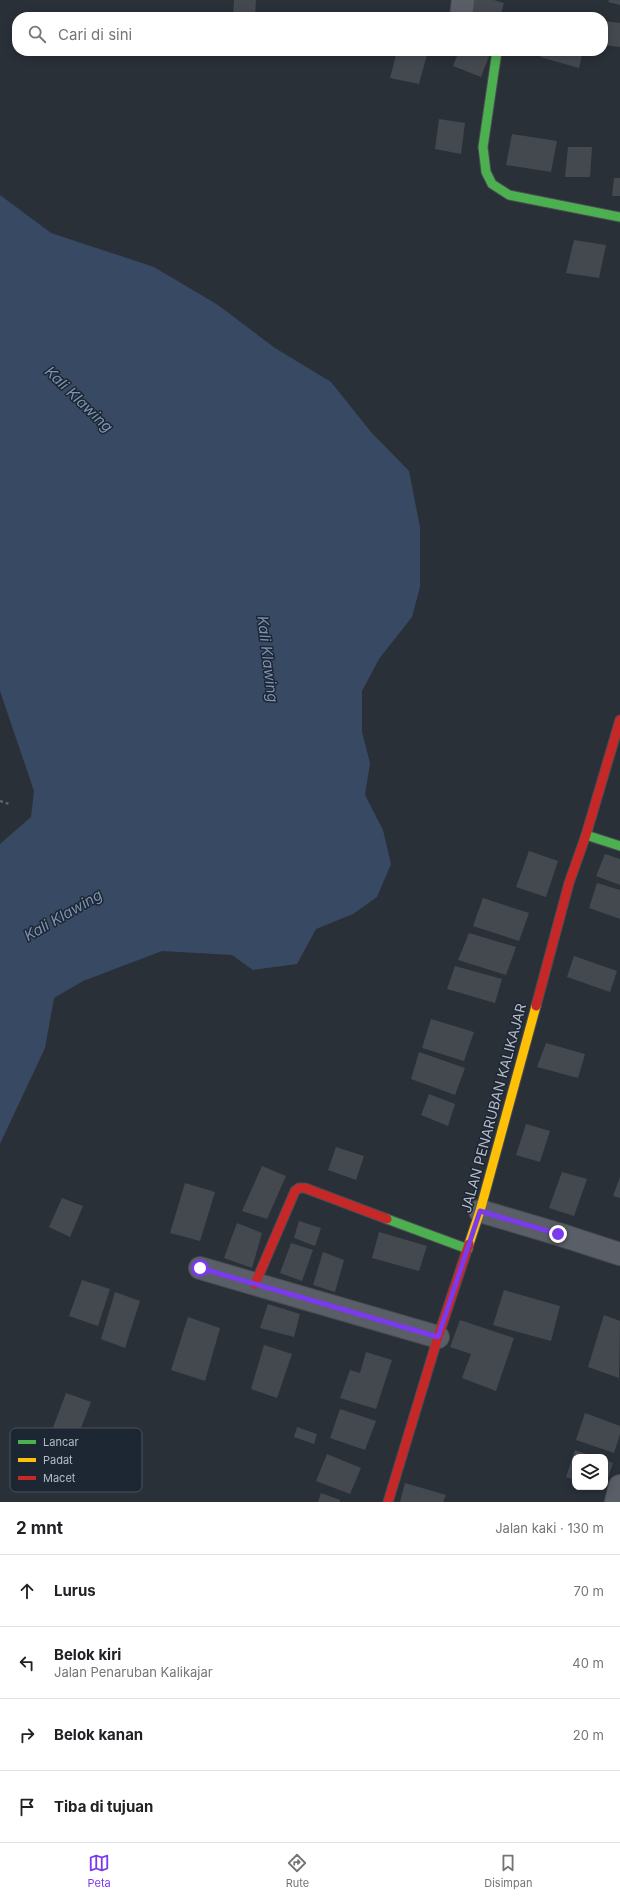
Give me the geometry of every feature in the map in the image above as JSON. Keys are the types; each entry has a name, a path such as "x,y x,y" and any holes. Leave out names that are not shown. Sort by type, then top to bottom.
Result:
{"street":[{"path":"462,12 463,0"},
{"path":"496,56 482,147 486,172 492,184 509,195 620,217"},
{"name":"JALAN PENARUBAN KALIKAJAR","path":"388,1502 438,1337 480,1211 569,883 586,835 620,720"},
{"path":"586,835 620,846"},
{"path":"255,1284 295,1191 299,1188 305,1188 468,1249"},
{"path":"480,1211 620,1254"},
{"path":"200,1268 438,1337"},
{"path":"616,1502 620,1486"}],"path":[{"path":"0,801 9,804"}],"water":[{"name":"Kali Klawing","path":"0,195 51,233 154,267 218,305 275,348 331,382 371,432 409,471 420,527 420,587 412,617 379,659 362,691 362,732 370,763 365,795 383,830 391,864 377,897 353,914 316,929 297,964 253,970 232,955 162,951 83,981 54,998 45,1048 0,1144 0,844 31,817 34,791 0,691"}],"building":[{"path":"234,0 256,0 255,12 233,12"},
{"path":"475,0 494,0 504,3 501,12 472,12"},
{"path":"609,0 620,0 620,5 608,2"},
{"path":"608,21 620,23 620,47 608,46"},
{"path":"396,56 427,56 419,84 390,78"},
{"path":"457,56 489,56 481,77 453,66"},
{"path":"540,56 582,56 579,68"},
{"path":"439,119 465,123 461,154 435,149"},
{"path":"512,134 557,141 551,172 506,165"},
{"path":"568,147 592,147 590,177 565,177"},
{"path":"614,178 620,178 620,196 612,196"},
{"path":"574,240 606,245 599,278 566,273"},
{"path":"529,851 558,861 546,897 516,887"},
{"path":"605,854 620,859 620,885 596,876"},
{"path":"597,883 620,890 620,919 589,908"},
{"path":"483,898 529,913 519,941 473,926"},
{"path":"469,933 516,947 506,975 458,960"},
{"path":"574,956 617,971 610,992 567,977"},
{"path":"455,966 502,979 495,1003 447,989"},
{"path":"431,1019 474,1032 464,1061 422,1048"},
{"path":"546,1043 585,1054 578,1078 537,1067"},
{"path":"419,1052 465,1068 455,1095 411,1079"},
{"path":"429,1094 455,1104 448,1126 421,1115"},
{"path":"526,1124 550,1131 540,1162 516,1155"},
{"path":"336,1147 364,1156 356,1180 328,1170"},
{"path":"262,1166 286,1176 267,1219 242,1211"},
{"path":"562,1172 587,1179 574,1216 549,1208"},
{"path":"620,1177 620,1198 613,1196"},
{"path":"185,1183 215,1192 200,1241 170,1233"},
{"path":"62,1198 83,1206 70,1237 49,1227"},
{"path":"299,1221 321,1228 315,1246 294,1238"},
{"path":"237,1223 262,1233 252,1268 224,1258"},
{"path":"379,1232 427,1246 419,1271 372,1258"},
{"path":"291,1243 313,1250 302,1281 280,1273"},
{"path":"323,1252 344,1260 335,1292 313,1285"},
{"path":"82,1280 110,1289 98,1326 69,1316"},
{"path":"504,1290 560,1306 551,1341 493,1325"},
{"path":"115,1292 140,1301 125,1348 101,1339"},
{"path":"268,1304 300,1314 294,1337 260,1328"},
{"path":"604,1315 620,1321 619,1378 588,1367"},
{"path":"188,1317 220,1328 205,1381 171,1370"},
{"path":"460,1320 514,1338 496,1391 462,1378 471,1354 450,1347"},
{"path":"264,1345 292,1354 277,1398 251,1389"},
{"path":"366,1352 392,1360 376,1409 340,1398 350,1370 360,1373"},
{"path":"66,1393 91,1402 81,1428 53,1428"},
{"path":"340,1409 376,1421 365,1450 330,1438"},
{"path":"585,1413 620,1426 620,1434 614,1453 576,1440"},
{"path":"297,1427 317,1434 314,1444 294,1437"},
{"path":"575,1450 586,1454 574,1454"},
{"path":"327,1454 361,1468 350,1494 316,1481"},
{"path":"572,1459 572,1479 566,1477"},
{"path":"608,1461 613,1463 608,1478"},
{"path":"405,1483 446,1495 443,1502 400,1502"},
{"path":"321,1493 340,1500 340,1502 318,1502"}],"traffic: fast":[{"path":"496,56 483,147 486,172 492,184 509,195 620,217"},
{"path":"586,835 620,846"},
{"path":"387,1219 468,1249"}],"traffic: slow":[{"path":"469,1244 480,1211 536,1006"}],"traffic: jam":[{"path":"536,1006 569,883 586,835 620,720"},
{"path":"255,1284 295,1191 299,1188 305,1188 387,1219"},
{"path":"388,1502 438,1337 469,1244"}],"route":[{"path":"200,1268 438,1337 480,1211 558,1234"}]}
